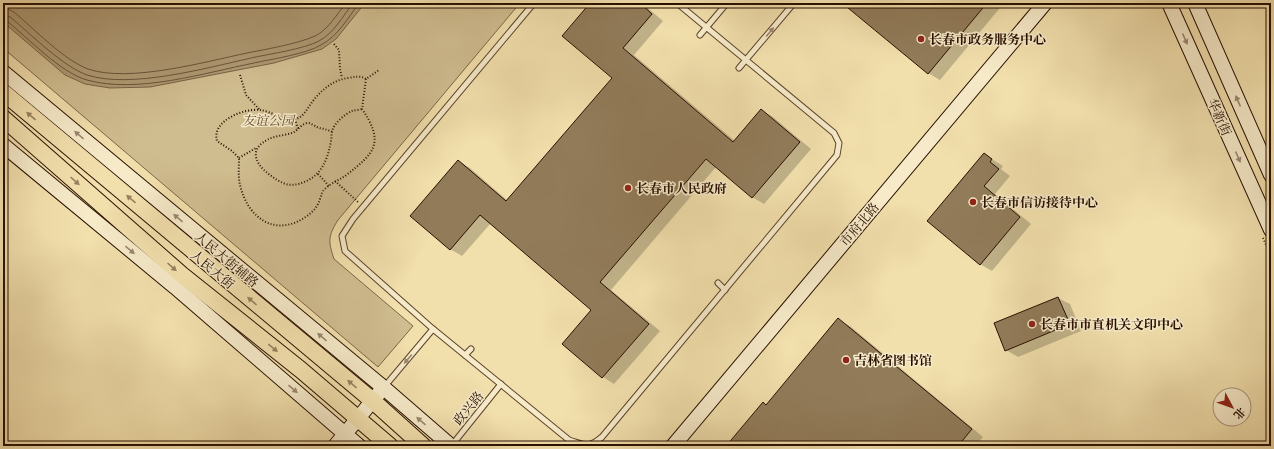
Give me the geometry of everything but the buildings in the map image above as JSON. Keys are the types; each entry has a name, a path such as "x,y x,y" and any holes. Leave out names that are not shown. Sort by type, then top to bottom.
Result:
{"main road":[{"name":"市府北路","path":"673,446 1045,3"},
{"name":"华新街","path":"1169,3 1267,233"},
{"name":"华新街","path":"1195,3 1271,175"},
{"name":"人民大街辅路","path":"3,72 384,388 451,446"},
{"name":"人民大街","path":"3,92 373,401 423,446"},
{"name":"人民大街","path":"3,118 182,275 301,370 390,446"},
{"path":"3,144 175,287 359,446"},
{"path":"335,446 384,388"}],"lane":[{"path":"534,3 353,219 342,236 345,251 433,329 569,440 585,446 594,444 602,437 838,155 839,142 834,132 677,3"},
{"path":"700,35 706,26 727,3"},
{"path":"739,68 794,3"},
{"path":"718,283 725,290"},
{"path":"384,388 433,329"},
{"path":"465,355 471,348"},
{"name":"政兴路","path":"451,446 501,384"}],"path":[{"path":"334,44 339,50 342,78"},
{"path":"366,80 357,76 342,78 324,89 306,112 296,119 284,118 273,112 259,110 243,111 236,114 224,123 218,130 216,136 217,142 232,151 239,158 240,184 246,201 254,213 269,224 277,226 291,224 309,215 316,208 321,198 321,193 369,156 374,146 374,130 362,109 366,80 379,70"},
{"path":"240,75 246,95 259,110"},
{"path":"256,148 261,166 273,177 287,184 294,185 302,183 312,179 318,174 327,157 332,140 332,132 335,126 346,114 353,110 362,109"},
{"path":"296,119 298,129"},
{"path":"239,158 269,138 293,132 306,123 332,132"},
{"path":"318,174 329,186"},
{"path":"335,182 363,207"},
{"path":"1267,233 1271,256"}],"green space":[{"name":"友谊公园","path":"3,3 520,3 338,220 332,230 330,243 334,259 413,326 378,367 3,48"}],"water":[{"path":"3,3 365,3 336,39 322,49 274,63 150,87 110,88 85,84 65,75 3,22"}],"place":[{"name":"长春市政务服务中心","path":"921,39"},
{"name":"长春市人民政府","path":"628,188"},
{"name":"长春市信访接待中心","path":"973,202"},
{"name":"长春市市直机关文印中心","path":"1032,324"},
{"name":"吉林省图书馆","path":"846,360"}]}
